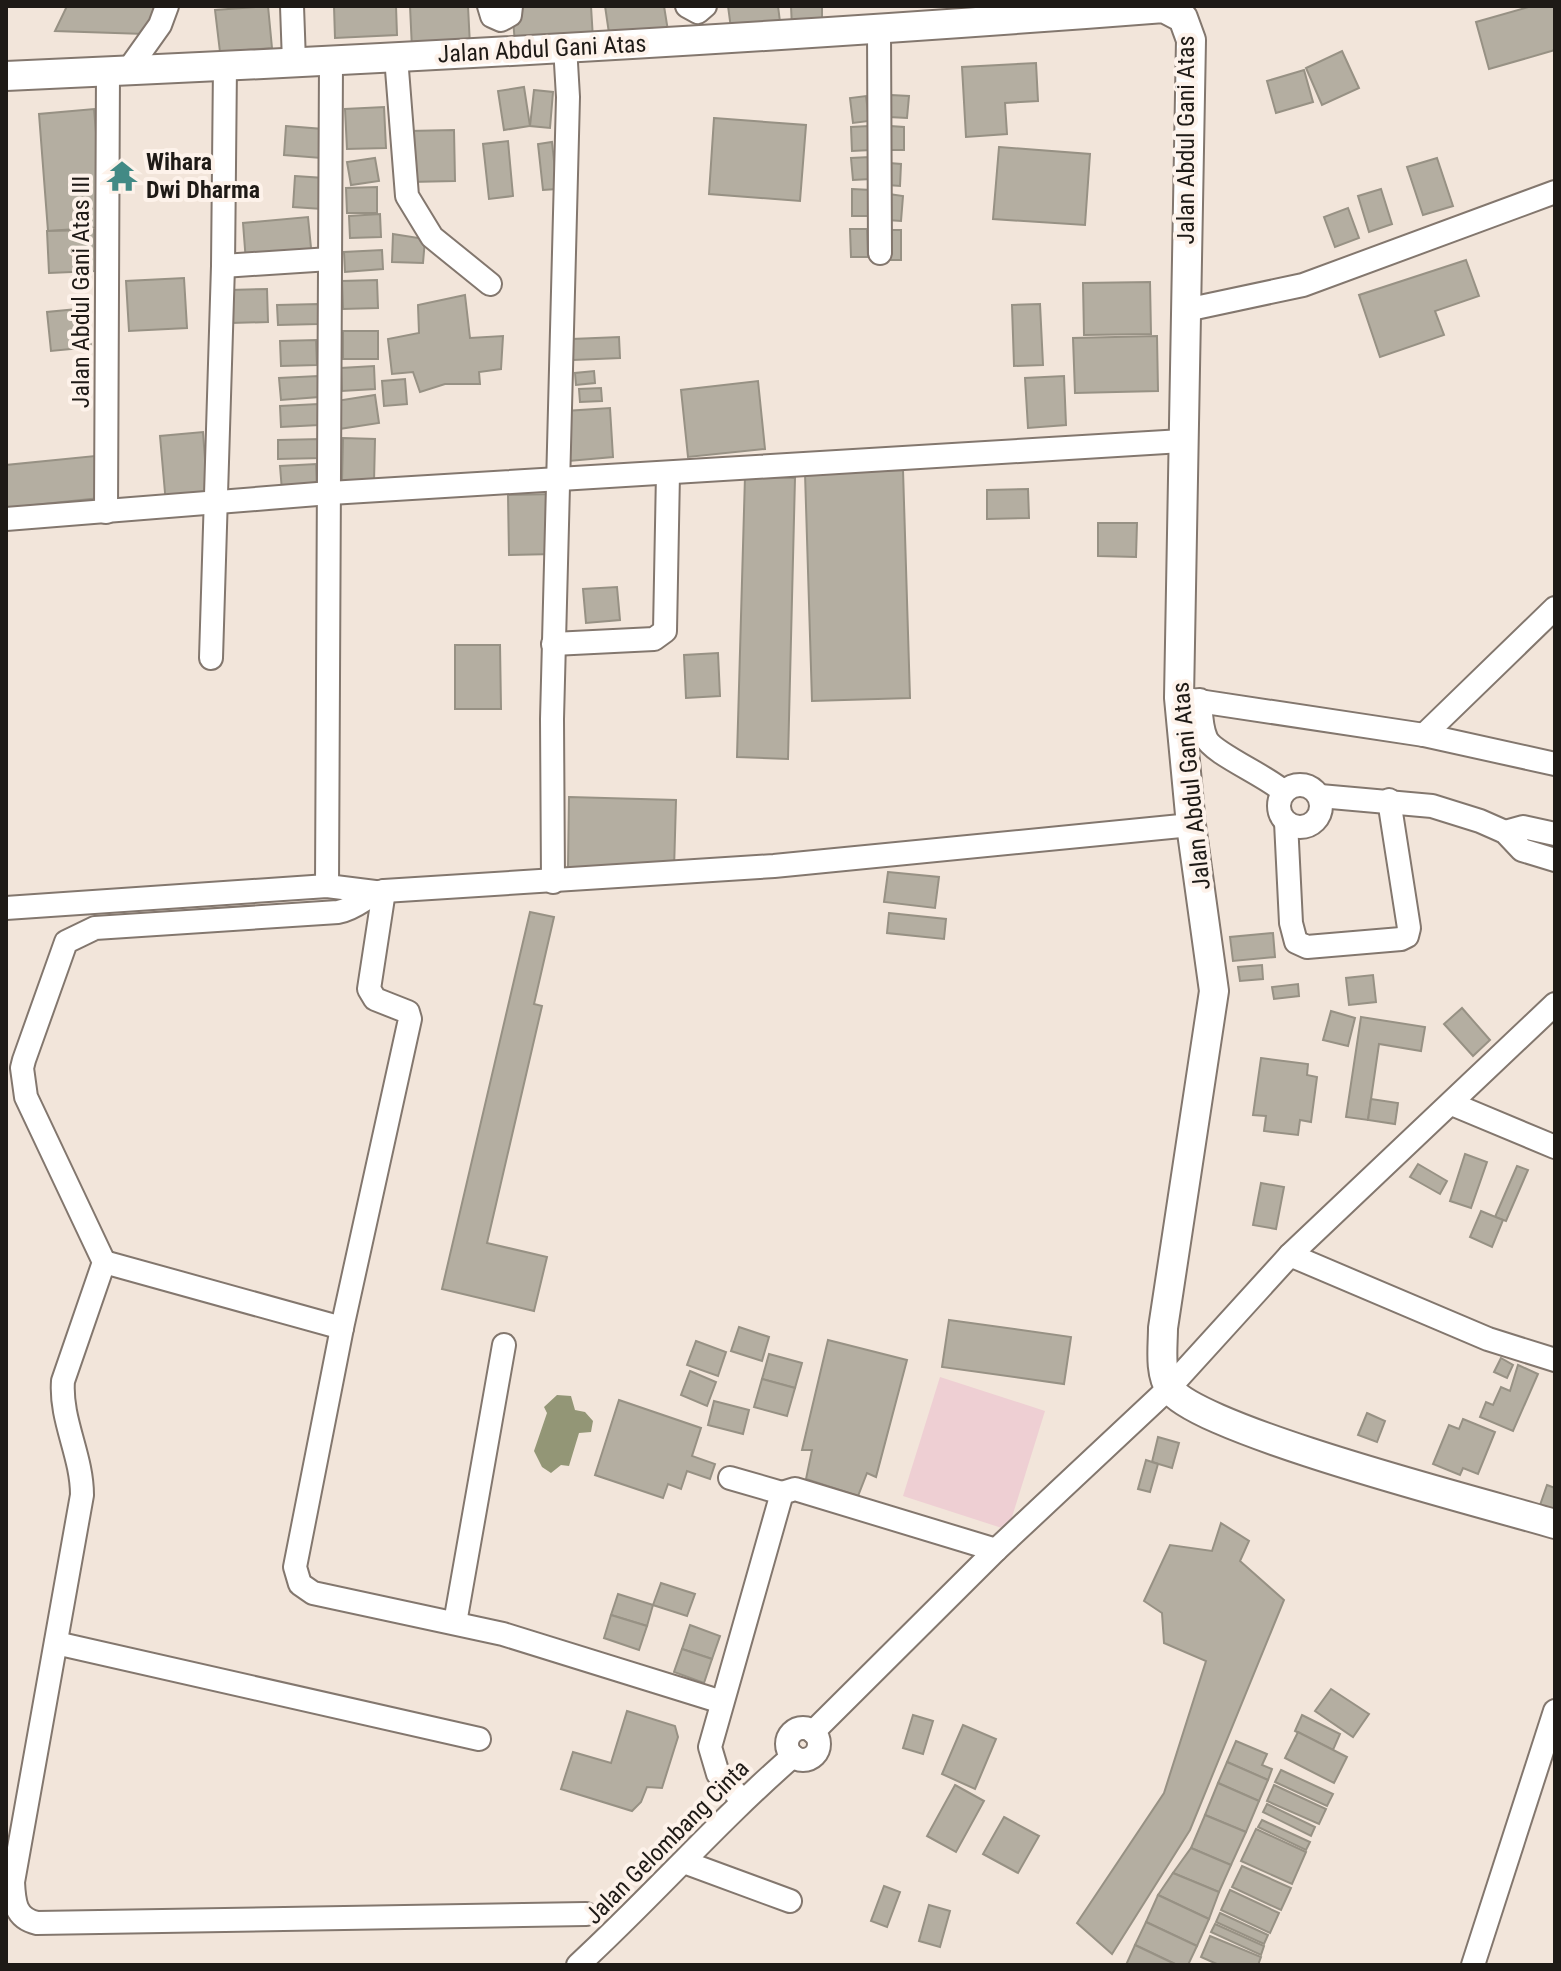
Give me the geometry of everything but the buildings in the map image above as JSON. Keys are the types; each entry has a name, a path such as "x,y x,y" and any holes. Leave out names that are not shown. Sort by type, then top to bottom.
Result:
{"street":[{"path":"118,71 160,25 167,6"},
{"path":"292,6 311,62"},
{"path":"308,6 330,259 327,886"},
{"path":"489,6 492,16 501,20 510,15 511,6"},
{"path":"687,6 698,12 705,6"},
{"name":"Jalan Abdul Gani Atas","path":"6,76 879,30 1164,8 1183,18 1191,40 1182,441 1191,825 1214,991 1163,1328 1164,1371 1169,1388"},
{"path":"879,30 880,253"},
{"path":"553,882 553,644 568,97 565,46"},
{"path":"396,57 407,196 432,237 490,284"},
{"path":"211,658 223,266 225,65"},
{"name":"Jalan Abdul Gani Atas III","path":"106,512 118,71"},
{"path":"1186,310 1303,285 1555,192"},
{"path":"223,266 330,259"},
{"path":"6,519 330,493 1182,441"},
{"path":"553,644 654,639 665,631 668,473"},
{"path":"1424,735 1555,608"},
{"path":"1189,699 1424,735 1555,764"},
{"path":"1189,699 1207,741 1215,750 1254,769 1284,792"},
{"path":"1389,800 1409,928 1407,936 1307,947 1296,942 1291,923 1286,822 1279,807 1284,792 1291,786 1307,785 1320,796 1389,800 1432,806 1505,832 1522,850 1555,860"},
{"path":"1286,822 1302,827 1310,825 1321,813 1320,796"},
{"path":"6,908 327,886 380,891 553,882 774,866 1191,825"},
{"path":"1505,832 1523,827 1555,834"},
{"path":"380,891 361,905 338,912 95,928 66,942 24,1060 22,1078 26,1097 104,1262 63,1381 62,1398 77,1451 82,1495 13,1882 14,1903 28,1921 586,1914"},
{"path":"380,891 369,989 375,999 408,1012 410,1019 342,1328 295,1567 298,1580 313,1593 547,1646 722,1702"},
{"path":"730,1478 782,1493 795,1489 996,1550 1169,1388 1290,1255 1555,1004"},
{"path":"1452,1104 1555,1147"},
{"path":"1290,1255 1488,1339 1555,1360"},
{"path":"104,1262 342,1328"},
{"path":"455,1623 504,1345"},
{"path":"1169,1388 1211,1418 1361,1468 1555,1524"},
{"path":"742,1800 718,1774 711,1760 710,1747 782,1493"},
{"name":"Jalan Gelombang Cinta","path":"578,1965 684,1862 742,1800 793,1756 788,1742 792,1733 801,1728 813,1732 996,1550"},
{"path":"56,1643 479,1739"},
{"path":"1473,1965 1555,1711"},
{"path":"684,1862 790,1901"}],"shaded area":[{"path":"940,1377 1045,1411 1008,1530 903,1496"},
{"path":"557,1395 571,1396 575,1410 585,1412 593,1421 591,1432 579,1433 569,1466 561,1465 551,1473 542,1467 534,1451 547,1413 544,1407"}],"place":[{"name":"Wihara Dwi Dharma","path":"122,176"}]}
